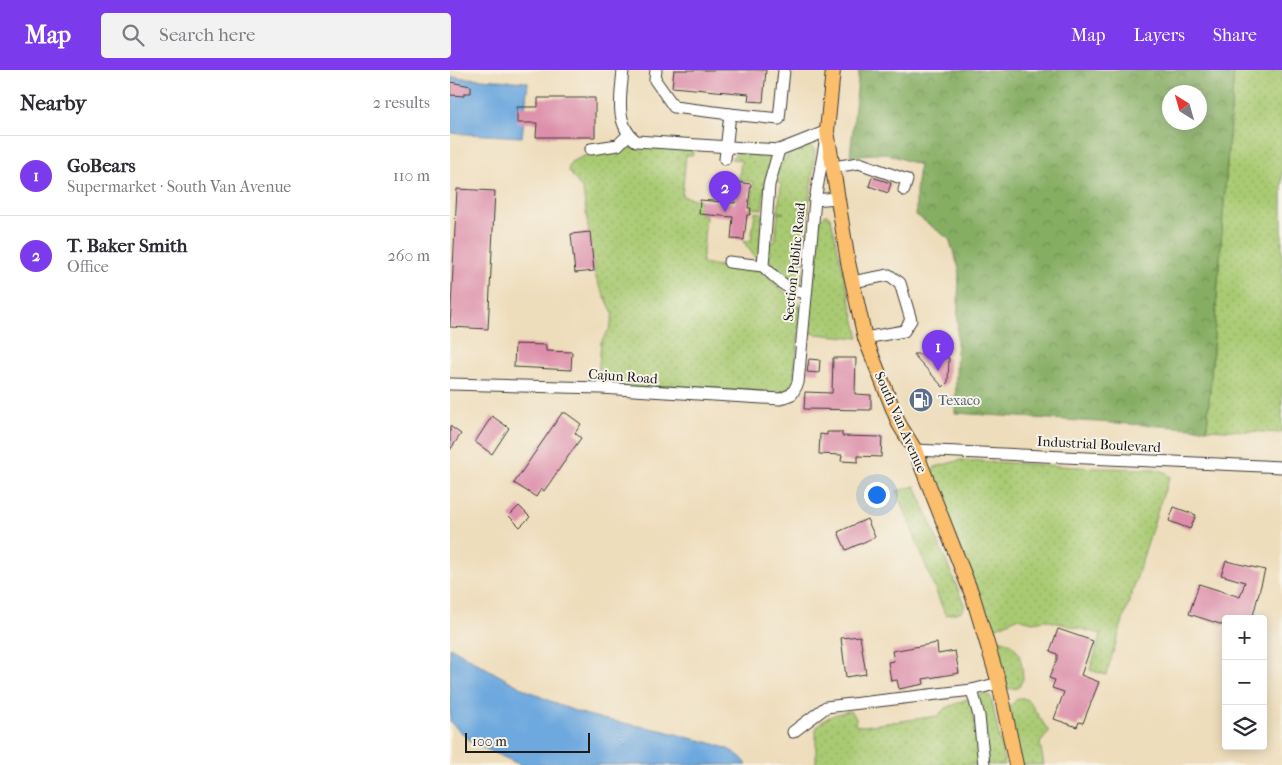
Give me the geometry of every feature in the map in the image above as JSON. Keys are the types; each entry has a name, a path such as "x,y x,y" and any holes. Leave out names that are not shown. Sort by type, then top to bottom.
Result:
{"main road":[{"name":"South Van Avenue","path":"833,70 827,131 836,198 865,338 899,424 915,450 973,596 999,683 1016,765"}],"street":[{"path":"623,70 621,122 628,135 636,141 697,150 727,147 778,150 827,131"},
{"path":"656,70 655,80 674,106 778,119 784,70"},
{"path":"725,159 730,114"},
{"name":"Section Public Road","path":"792,394 798,383 815,200 827,131"},
{"path":"591,149 618,145 628,135"},
{"path":"763,266 769,185 778,150"},
{"path":"833,167 859,163 907,180 904,190"},
{"path":"815,200 836,198"},
{"path":"729,262 763,266 783,285 793,291 806,293"},
{"path":"852,282 889,275 900,283 911,320 904,331 865,338"},
{"name":"Cajun Road","path":"450,384 601,388 780,399 792,394"},
{"name":"Industrial Boulevard","path":"915,450 1282,467"},
{"path":"793,732 826,707 972,690 999,683"},
{"path":"972,690 979,716 984,765"}],"green space":[{"path":"859,70 1234,70 1207,429 955,413 959,269 949,239 916,215 919,165 885,153 850,156"},
{"path":"1234,70 1282,70 1282,433 1207,429"},
{"path":"808,145 815,150 801,285 793,285 781,279 776,273 767,245 775,241 778,213 784,213 778,212 781,185 774,179 790,153"},
{"path":"640,146 690,149 693,152 692,155 686,155 682,196 700,200 699,214 706,215 702,264 760,270 801,306 794,383 785,394 597,387 601,342 610,328 613,313 594,271 583,190 568,170 571,162 591,153 614,152"},
{"path":"738,152 766,154 770,164 766,176 762,209 751,208 754,182 739,180 741,160 731,159"},
{"path":"755,212 762,213 760,255 757,260 743,241 751,241"},
{"path":"827,214 831,219 859,338 815,334 807,331 817,230 819,220"},
{"path":"961,460 1094,468 1156,469 1170,477 1106,675 1090,670 1101,634 1046,620 1033,622 1017,618 997,627 987,628 931,475 935,467"},
{"path":"915,486 964,604 964,608 960,612 946,615 944,612 897,491"},
{"path":"997,639 1010,644 1018,653 1022,665 1023,679 1018,688 1007,689 992,642"},
{"path":"984,693 991,697 1005,765 987,765 979,696"},
{"path":"1023,698 1029,701 1049,732 1040,743 1044,765 1019,765 1009,707 1017,699"},
{"path":"967,699 971,701 982,765 816,765 816,729 830,717 850,711 856,718 855,725 864,726 938,716 944,709"}],"water":[{"path":"450,77 528,82 522,137 450,133"},
{"path":"450,647 511,682 558,705 616,722 711,743 736,753 747,765 521,765 473,743 450,722"}],"building":[{"path":"674,70 766,70 763,102 748,101 749,94 672,87"},
{"path":"450,82 471,86 471,93 464,93 464,96 450,95"},
{"path":"538,98 595,98 595,137 536,137 537,123 517,123 517,107 538,107"},
{"path":"872,177 891,183 888,193 869,186"},
{"path":"736,182 751,184 748,208 751,208 750,215 747,215 744,240 731,239 733,217 699,214 700,200 735,203"},
{"path":"457,189 495,191 488,329 450,327"},
{"path":"590,232 594,271 575,273 571,234"},
{"path":"515,344 546,345 546,351 572,352 571,370 514,367"},
{"path":"913,354 929,354 930,357 949,358 948,382 943,387"},
{"path":"833,358 856,358 855,394 871,395 871,410 804,409 805,392 832,393"},
{"path":"809,359 820,360 819,373 807,372"},
{"path":"562,413 566,413 581,424 575,433 581,438 544,491 541,489 536,497 514,483"},
{"path":"492,416 509,428 492,454 475,442"},
{"path":"450,426 461,434 450,450"},
{"path":"827,432 842,432 842,436 882,437 881,457 858,456 858,462 841,461 842,455 819,454 820,434 827,435"},
{"path":"519,506 530,517 520,527 509,516"},
{"path":"1174,507 1196,515 1190,529 1169,521"},
{"path":"867,519 875,537 846,550 838,532"},
{"path":"1226,561 1265,570 1253,615 1222,615 1222,625 1189,614 1199,584 1240,597 1245,582 1221,575"},
{"path":"1058,629 1093,641 1081,675 1099,682 1083,723 1079,722 1077,727 1054,719 1064,692 1052,688 1055,680 1049,678 1057,659 1057,654 1050,651"},
{"path":"860,636 866,674 846,677 841,638"},
{"path":"937,643 938,654 955,651 959,673 923,679 924,684 899,689 897,680 891,681 888,662 894,661 892,651"}],"place":[{"name":"T. Baker Smith","path":"725,212"},
{"name":"GoBears","path":"938,371"},
{"name":"Texaco","path":"921,400"}]}
